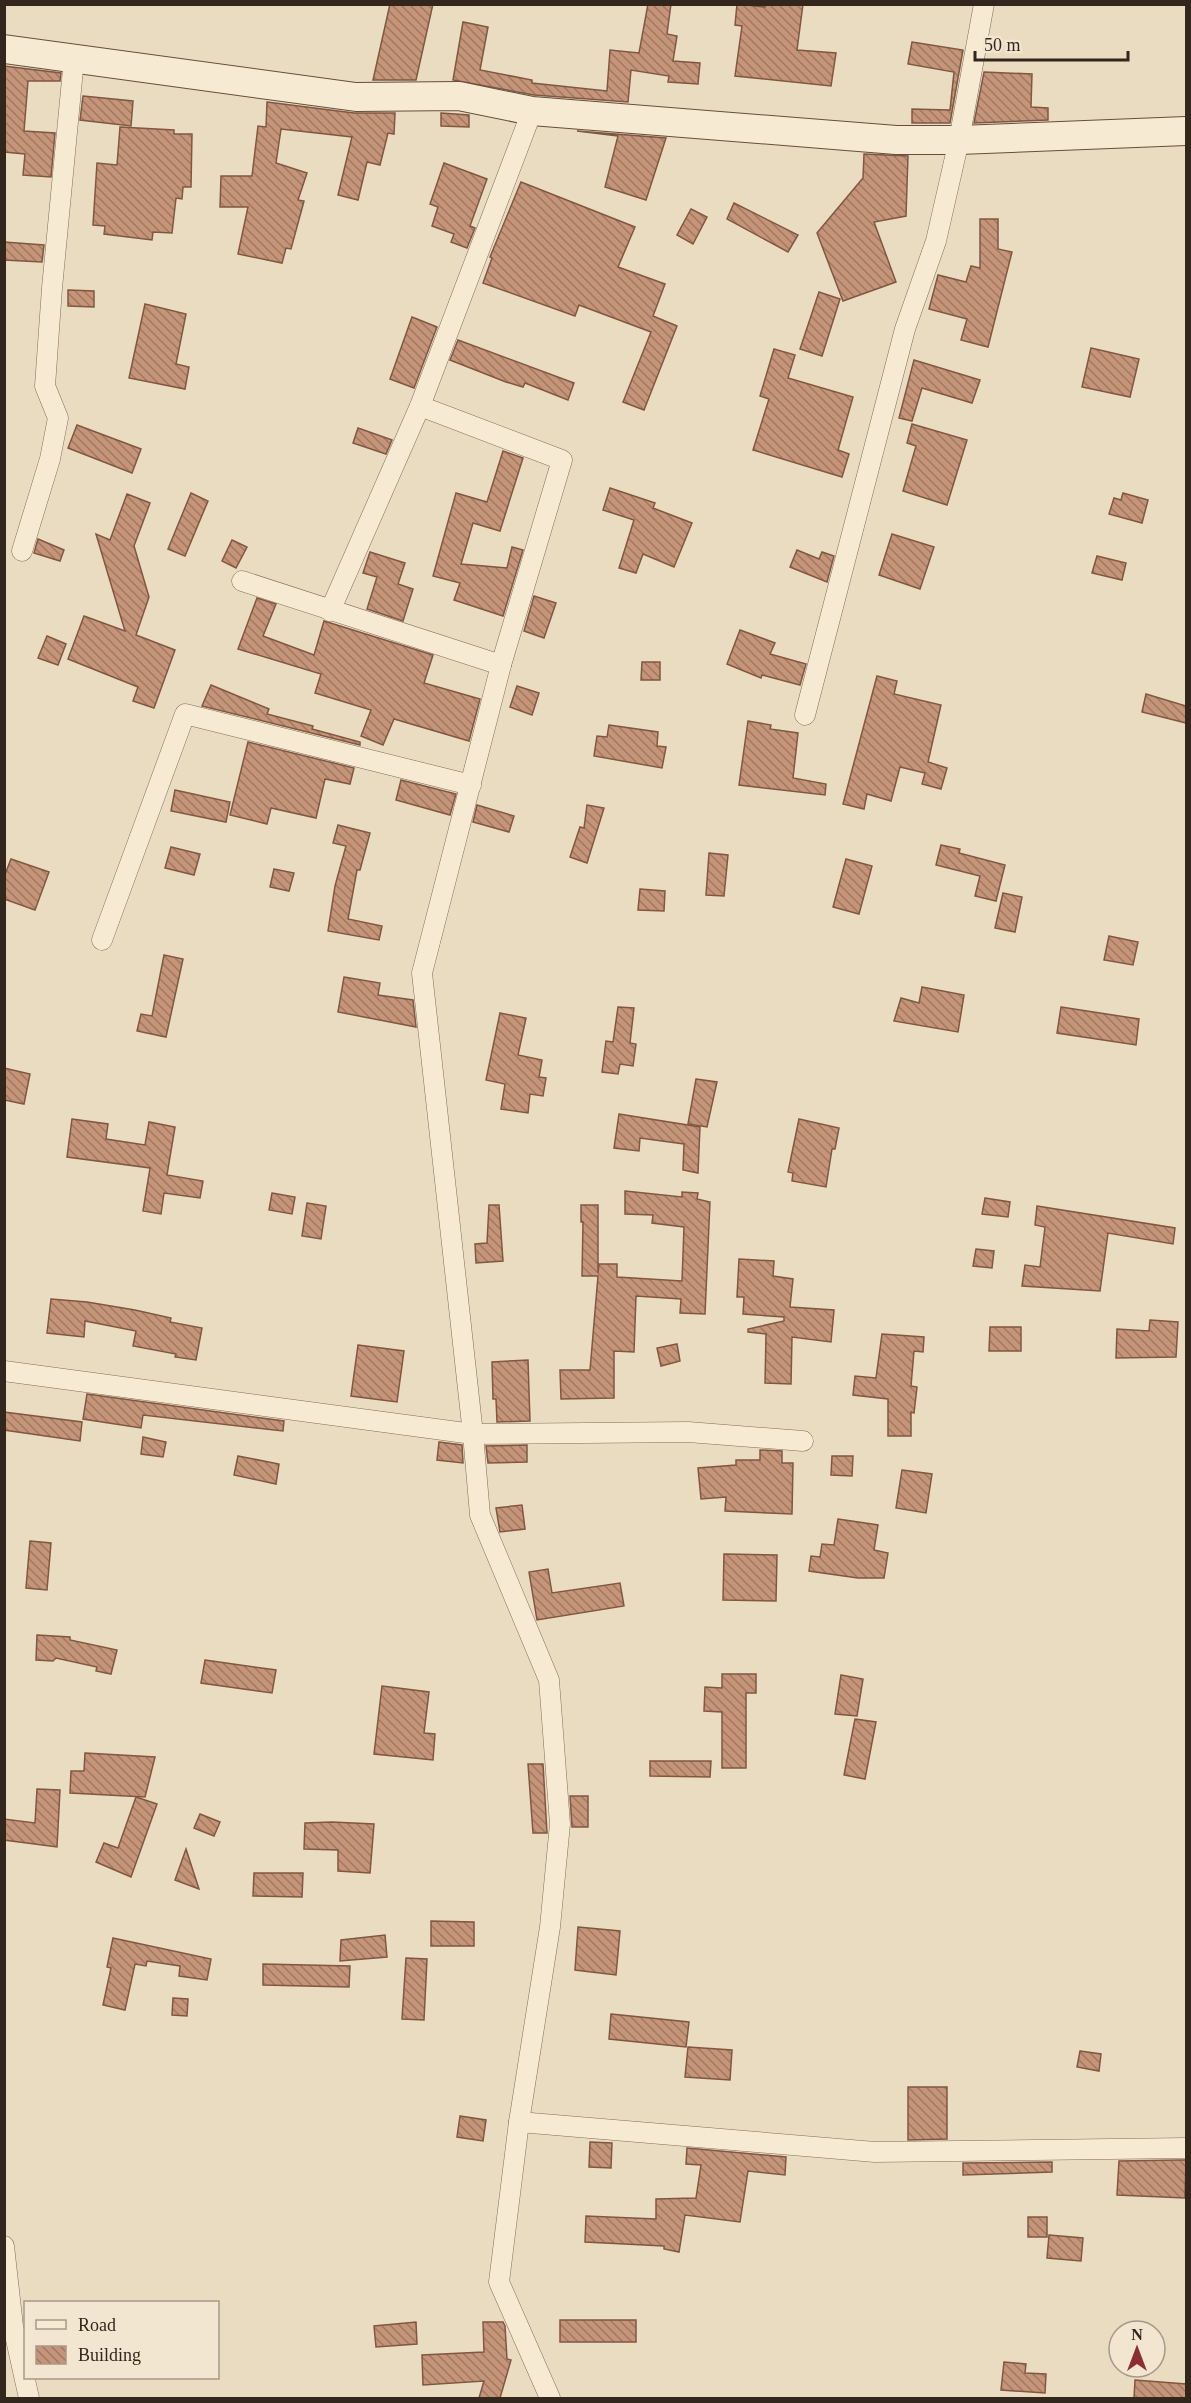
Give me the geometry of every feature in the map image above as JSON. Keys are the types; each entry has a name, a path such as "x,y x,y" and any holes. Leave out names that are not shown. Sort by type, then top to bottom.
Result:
{"street":[{"path":"805,715 904,329 936,241 959,140 984,4"},
{"path":"4,49 356,97 459,96 532,111 896,140 1186,132"},
{"path":"22,550 50,459 58,418 45,386 74,59"},
{"path":"330,611 420,406 532,111"},
{"path":"420,406 562,460 501,665 422,973 474,1434 480,1515 549,1680 560,1824 550,1927 519,2122 499,2282 550,2398"},
{"path":"242,581 501,665"},
{"path":"102,940 185,714 471,785"},
{"path":"4,1371 474,1434 688,1432 803,1441"},
{"path":"519,2122 875,2152 1186,2148"},
{"path":"4,2246 13,2326 24,2379"},
{"path":"24,2379 28,2398"}],"building":[{"path":"390,4 433,4 416,80 373,80"},
{"path":"648,4 671,4 667,34 677,36 673,61 700,63 698,84 668,82 669,76 631,70 628,102 534,95 453,80 463,22 488,27 480,70 532,80 532,83 607,91 610,50 639,53"},
{"path":"737,4 765,7 766,4 803,4 797,50 836,53 831,86 735,76 742,26 735,25"},
{"path":"912,42 963,50 950,123 912,123 912,109 950,110 954,72 908,64"},
{"path":"4,66 61,73 60,81 28,81 24,131 55,133 51,177 23,175 25,154 4,152"},
{"path":"984,72 1032,74 1031,107 1048,108 1048,120 974,123"},
{"path":"83,96 133,101 131,126 80,120"},
{"path":"267,102 354,113 395,113 394,134 388,133 380,165 367,162 358,200 338,195 352,137 281,129 276,163 307,173 298,200 304,201 291,249 286,248 282,263 238,254 248,207 220,207 221,176 252,176 258,126 266,127"},
{"path":"441,113 469,115 469,127 441,126"},
{"path":"120,127 174,130 174,134 192,134 191,187 183,187 182,199 176,198 172,233 153,232 152,240 104,234 105,226 93,225 97,163 117,165"},
{"path":"577,131 666,138 646,200 605,187 618,136"},
{"path":"864,154 908,156 906,216 874,222 896,282 843,301 817,233 863,178"},
{"path":"444,163 487,179 470,226 475,228 467,248 451,242 454,234 432,226 438,207 430,204"},
{"path":"521,182 635,227 618,267 665,284 653,316 677,326 644,410 623,402 651,332 579,305 575,316 483,283 492,258 490,257"},
{"path":"734,203 798,235 788,252 727,219"},
{"path":"691,209 707,217 693,244 677,235"},
{"path":"980,219 998,219 998,249 1012,252 988,347 961,340 967,319 929,309 938,275 966,282 971,266 980,268"},
{"path":"4,242 44,245 42,262 4,260"},
{"path":"68,290 94,291 94,307 68,306"},
{"path":"819,292 840,299 822,356 800,349"},
{"path":"145,304 186,314 176,364 189,367 185,389 129,378"},
{"path":"412,317 437,327 414,388 390,379"},
{"path":"458,340 574,383 568,400 525,383 523,387 506,382 450,360"},
{"path":"1091,348 1139,359 1130,397 1082,387"},
{"path":"774,349 795,355 788,378 853,397 838,450 849,454 842,477 753,450 769,399 760,396"},
{"path":"914,360 980,380 972,403 922,388 912,421 899,418"},
{"path":"912,424 967,440 947,505 903,491 916,446 907,443"},
{"path":"77,425 141,449 132,473 68,448"},
{"path":"358,428 392,440 386,454 353,443"},
{"path":"503,451 523,458 500,531 473,523 461,564 507,568 512,547 523,550 503,616 454,600 460,583 433,576 456,493 487,502"},
{"path":"610,488 655,503 653,508 692,523 674,567 643,554 636,573 619,568 634,520 603,510"},
{"path":"191,493 208,501 185,556 168,549"},
{"path":"1123,493 1148,500 1142,523 1109,514 1114,498 1121,500"},
{"path":"127,494 150,503 134,546 149,597 136,635 175,650 154,708 133,701 138,687 68,659 84,616 125,631 96,534 110,540"},
{"path":"892,534 934,547 920,589 879,575"},
{"path":"38,539 64,550 60,561 34,553"},
{"path":"232,540 247,547 236,568 222,561"},
{"path":"797,550 819,559 822,552 834,556 827,582 790,567"},
{"path":"370,552 405,563 398,584 413,589 403,621 367,609 377,577 363,573"},
{"path":"1097,556 1126,563 1122,580 1092,573"},
{"path":"534,596 556,603 544,638 524,631"},
{"path":"257,598 276,604 263,636 314,655 324,621 433,655 424,683 480,699 469,741 394,719 383,745 361,736 371,710 315,693 321,674 238,649"},
{"path":"740,630 775,643 770,654 806,664 800,685 762,675 761,678 727,664"},
{"path":"47,636 66,644 58,665 38,658"},
{"path":"642,662 660,662 660,680 641,680"},
{"path":"877,676 897,681 894,694 941,705 928,762 947,768 941,789 922,784 925,773 900,767 891,801 867,794 864,809 843,804"},
{"path":"211,685 269,709 267,714 313,726 312,729 360,742 360,745 202,706"},
{"path":"517,686 539,693 532,715 510,707"},
{"path":"1146,694 1186,706 1186,723 1142,712"},
{"path":"748,721 771,725 770,729 798,733 793,778 826,784 825,795 739,785"},
{"path":"609,725 658,732 657,746 666,747 662,768 594,756 597,736 607,737"},
{"path":"248,742 354,768 350,784 325,779 316,818 271,808 267,824 230,815"},
{"path":"401,780 456,794 450,815 396,800"},
{"path":"175,790 230,802 226,822 171,811"},
{"path":"477,805 514,816 509,832 473,822"},
{"path":"587,805 604,808 587,863 570,857 580,827 584,828"},
{"path":"338,825 370,833 360,870 357,870 348,919 382,926 379,940 328,931 335,886 346,846 333,843"},
{"path":"941,845 960,849 959,853 1005,865 996,901 975,896 980,876 936,865"},
{"path":"171,847 200,854 194,875 165,868"},
{"path":"709,853 728,855 724,896 706,895"},
{"path":"11,859 49,872 35,910 4,899 4,877"},
{"path":"846,859 872,866 859,914 833,907"},
{"path":"274,869 294,873 289,891 270,887"},
{"path":"640,889 665,891 664,911 638,910"},
{"path":"1003,893 1022,897 1015,932 995,928"},
{"path":"1109,936 1138,942 1133,965 1104,960"},
{"path":"164,955 183,959 166,1037 137,1031 141,1014 152,1016"},
{"path":"344,977 380,983 378,995 413,1000 416,1027 338,1012"},
{"path":"922,987 964,995 958,1032 894,1021 901,998 919,1003"},
{"path":"618,1007 634,1008 630,1043 636,1044 633,1066 620,1064 618,1074 602,1072 606,1041 613,1042"},
{"path":"1061,1007 1139,1019 1136,1045 1057,1033"},
{"path":"500,1013 526,1018 518,1055 542,1060 539,1077 546,1078 543,1096 530,1094 528,1113 501,1109 505,1084 486,1080"},
{"path":"4,1068 30,1074 24,1104 4,1100"},
{"path":"696,1079 717,1082 707,1127 688,1124"},
{"path":"619,1114 700,1127 698,1173 683,1170 684,1144 640,1138 639,1151 614,1148"},
{"path":"72,1119 108,1124 106,1139 145,1145 149,1122 175,1127 167,1175 203,1181 200,1198 164,1193 161,1214 143,1211 150,1168 67,1157"},
{"path":"799,1119 839,1128 835,1149 832,1149 826,1187 792,1181 793,1173 788,1172"},
{"path":"625,1191 682,1197 682,1192 698,1193 697,1199 710,1202 705,1314 680,1313 681,1299 636,1296 634,1352 614,1351 614,1398 561,1399 560,1370 590,1370 598,1276 582,1276 581,1205 598,1205 598,1273 599,1264 617,1264 617,1277 682,1281 684,1227 652,1223 653,1215 625,1214"},
{"path":"272,1193 295,1197 292,1214 269,1210"},
{"path":"985,1198 1010,1202 1008,1217 982,1214"},
{"path":"307,1203 326,1206 321,1239 302,1236"},
{"path":"489,1205 499,1205 503,1261 476,1263 475,1244 487,1243"},
{"path":"1037,1206 1175,1228 1173,1244 1108,1233 1100,1291 1022,1286 1025,1265 1040,1267 1045,1227 1035,1225"},
{"path":"976,1249 994,1251 992,1268 973,1266"},
{"path":"739,1259 774,1261 773,1276 793,1279 790,1307 834,1310 831,1342 792,1337 791,1384 765,1383 766,1334 748,1332 748,1329 784,1321 784,1317 743,1314 744,1297 737,1297"},
{"path":"51,1299 135,1310 171,1318 170,1322 202,1328 196,1360 133,1346 136,1331 85,1321 84,1337 47,1333"},
{"path":"1150,1320 1178,1322 1176,1357 1116,1358 1117,1329 1149,1331"},
{"path":"990,1327 1021,1327 1021,1351 989,1351"},
{"path":"882,1334 924,1337 923,1352 914,1351 911,1386 917,1387 914,1413 911,1412 911,1436 888,1436 888,1399 853,1395 855,1376 876,1378"},
{"path":"677,1344 680,1361 661,1366 657,1348"},
{"path":"358,1345 404,1351 397,1402 351,1396"},
{"path":"528,1360 530,1421 497,1422 496,1399 493,1399 492,1362"},
{"path":"87,1394 284,1421 283,1431 143,1415 141,1428 83,1419"},
{"path":"4,1412 82,1422 80,1441 4,1430"},
{"path":"143,1437 166,1442 163,1457 141,1454"},
{"path":"439,1442 462,1445 463,1463 437,1460"},
{"path":"527,1445 527,1462 488,1463 486,1446"},
{"path":"760,1450 782,1451 782,1463 793,1463 792,1514 725,1511 726,1497 701,1499 698,1468 736,1465 736,1460 760,1460"},
{"path":"238,1456 279,1464 276,1484 234,1475"},
{"path":"832,1456 853,1456 852,1476 831,1475"},
{"path":"902,1470 932,1474 926,1513 896,1508"},
{"path":"522,1505 525,1529 500,1532 496,1508"},
{"path":"838,1519 878,1525 874,1550 888,1553 884,1578 858,1578 809,1571 811,1556 820,1557 822,1544 834,1545"},
{"path":"30,1541 51,1543 47,1590 26,1588"},
{"path":"724,1554 777,1555 776,1601 723,1600"},
{"path":"548,1569 552,1593 620,1583 624,1606 537,1620 529,1572"},
{"path":"37,1635 70,1637 70,1640 117,1650 111,1674 96,1671 97,1667 56,1658 53,1661 36,1660"},
{"path":"205,1660 276,1670 272,1693 201,1683"},
{"path":"722,1674 756,1674 756,1693 746,1693 746,1768 722,1768 722,1712 704,1711 705,1687 722,1688"},
{"path":"841,1675 863,1679 857,1716 835,1714"},
{"path":"382,1686 429,1692 424,1733 435,1734 433,1760 374,1754"},
{"path":"855,1719 876,1722 865,1779 844,1775"},
{"path":"85,1753 155,1757 145,1797 70,1793 71,1771 84,1771"},
{"path":"650,1761 711,1761 710,1777 650,1776"},
{"path":"528,1764 543,1764 547,1833 533,1833"},
{"path":"37,1789 60,1790 57,1847 4,1840 4,1819 35,1823"},
{"path":"570,1796 588,1796 588,1827 572,1827"},
{"path":"136,1797 157,1804 131,1877 96,1862 104,1843 118,1848"},
{"path":"200,1814 220,1822 214,1836 194,1828"},
{"path":"305,1823 374,1824 370,1873 338,1871 338,1850 304,1849"},
{"path":"186,1849 199,1889 175,1880"},
{"path":"254,1873 303,1873 302,1897 253,1896"},
{"path":"431,1921 474,1922 474,1946 431,1946"},
{"path":"578,1927 620,1931 616,1975 575,1970"},
{"path":"385,1935 387,1957 340,1961 341,1940"},
{"path":"113,1938 211,1959 207,1980 179,1976 180,1966 147,1961 146,1966 135,1964 125,2010 103,2005 111,1968 107,1967"},
{"path":"406,1958 427,1959 424,2020 402,2019"},
{"path":"263,1964 350,1966 349,1987 263,1985"},
{"path":"173,1998 188,1999 187,2016 172,2015"},
{"path":"611,2014 689,2022 686,2047 609,2039"},
{"path":"688,2047 732,2050 730,2080 685,2077"},
{"path":"1080,2051 1101,2054 1099,2071 1077,2067"},
{"path":"908,2087 947,2087 947,2139 908,2140"},
{"path":"460,2116 486,2120 483,2141 457,2137"},
{"path":"590,2142 612,2143 611,2168 589,2167"},
{"path":"687,2148 786,2157 785,2175 748,2171 740,2222 685,2215 679,2252 664,2249 664,2246 585,2242 586,2216 656,2219 656,2199 696,2198 701,2165 686,2164"},
{"path":"1186,2160 1185,2198 1117,2195 1119,2161"},
{"path":"1052,2162 1052,2172 963,2175 963,2163"},
{"path":"1028,2217 1047,2217 1047,2237 1028,2237"},
{"path":"1049,2235 1083,2238 1081,2261 1047,2258"},
{"path":"560,2320 636,2320 636,2342 560,2342"},
{"path":"416,2322 417,2344 376,2347 374,2326"},
{"path":"483,2322 503,2322 505,2326 507,2359 511,2360 500,2398 479,2398 484,2381 423,2385 422,2355 484,2352"},
{"path":"1004,2362 1026,2364 1025,2373 1046,2374 1045,2393 1001,2390"},
{"path":"1135,2380 1186,2384 1186,2398 1134,2398"}]}
